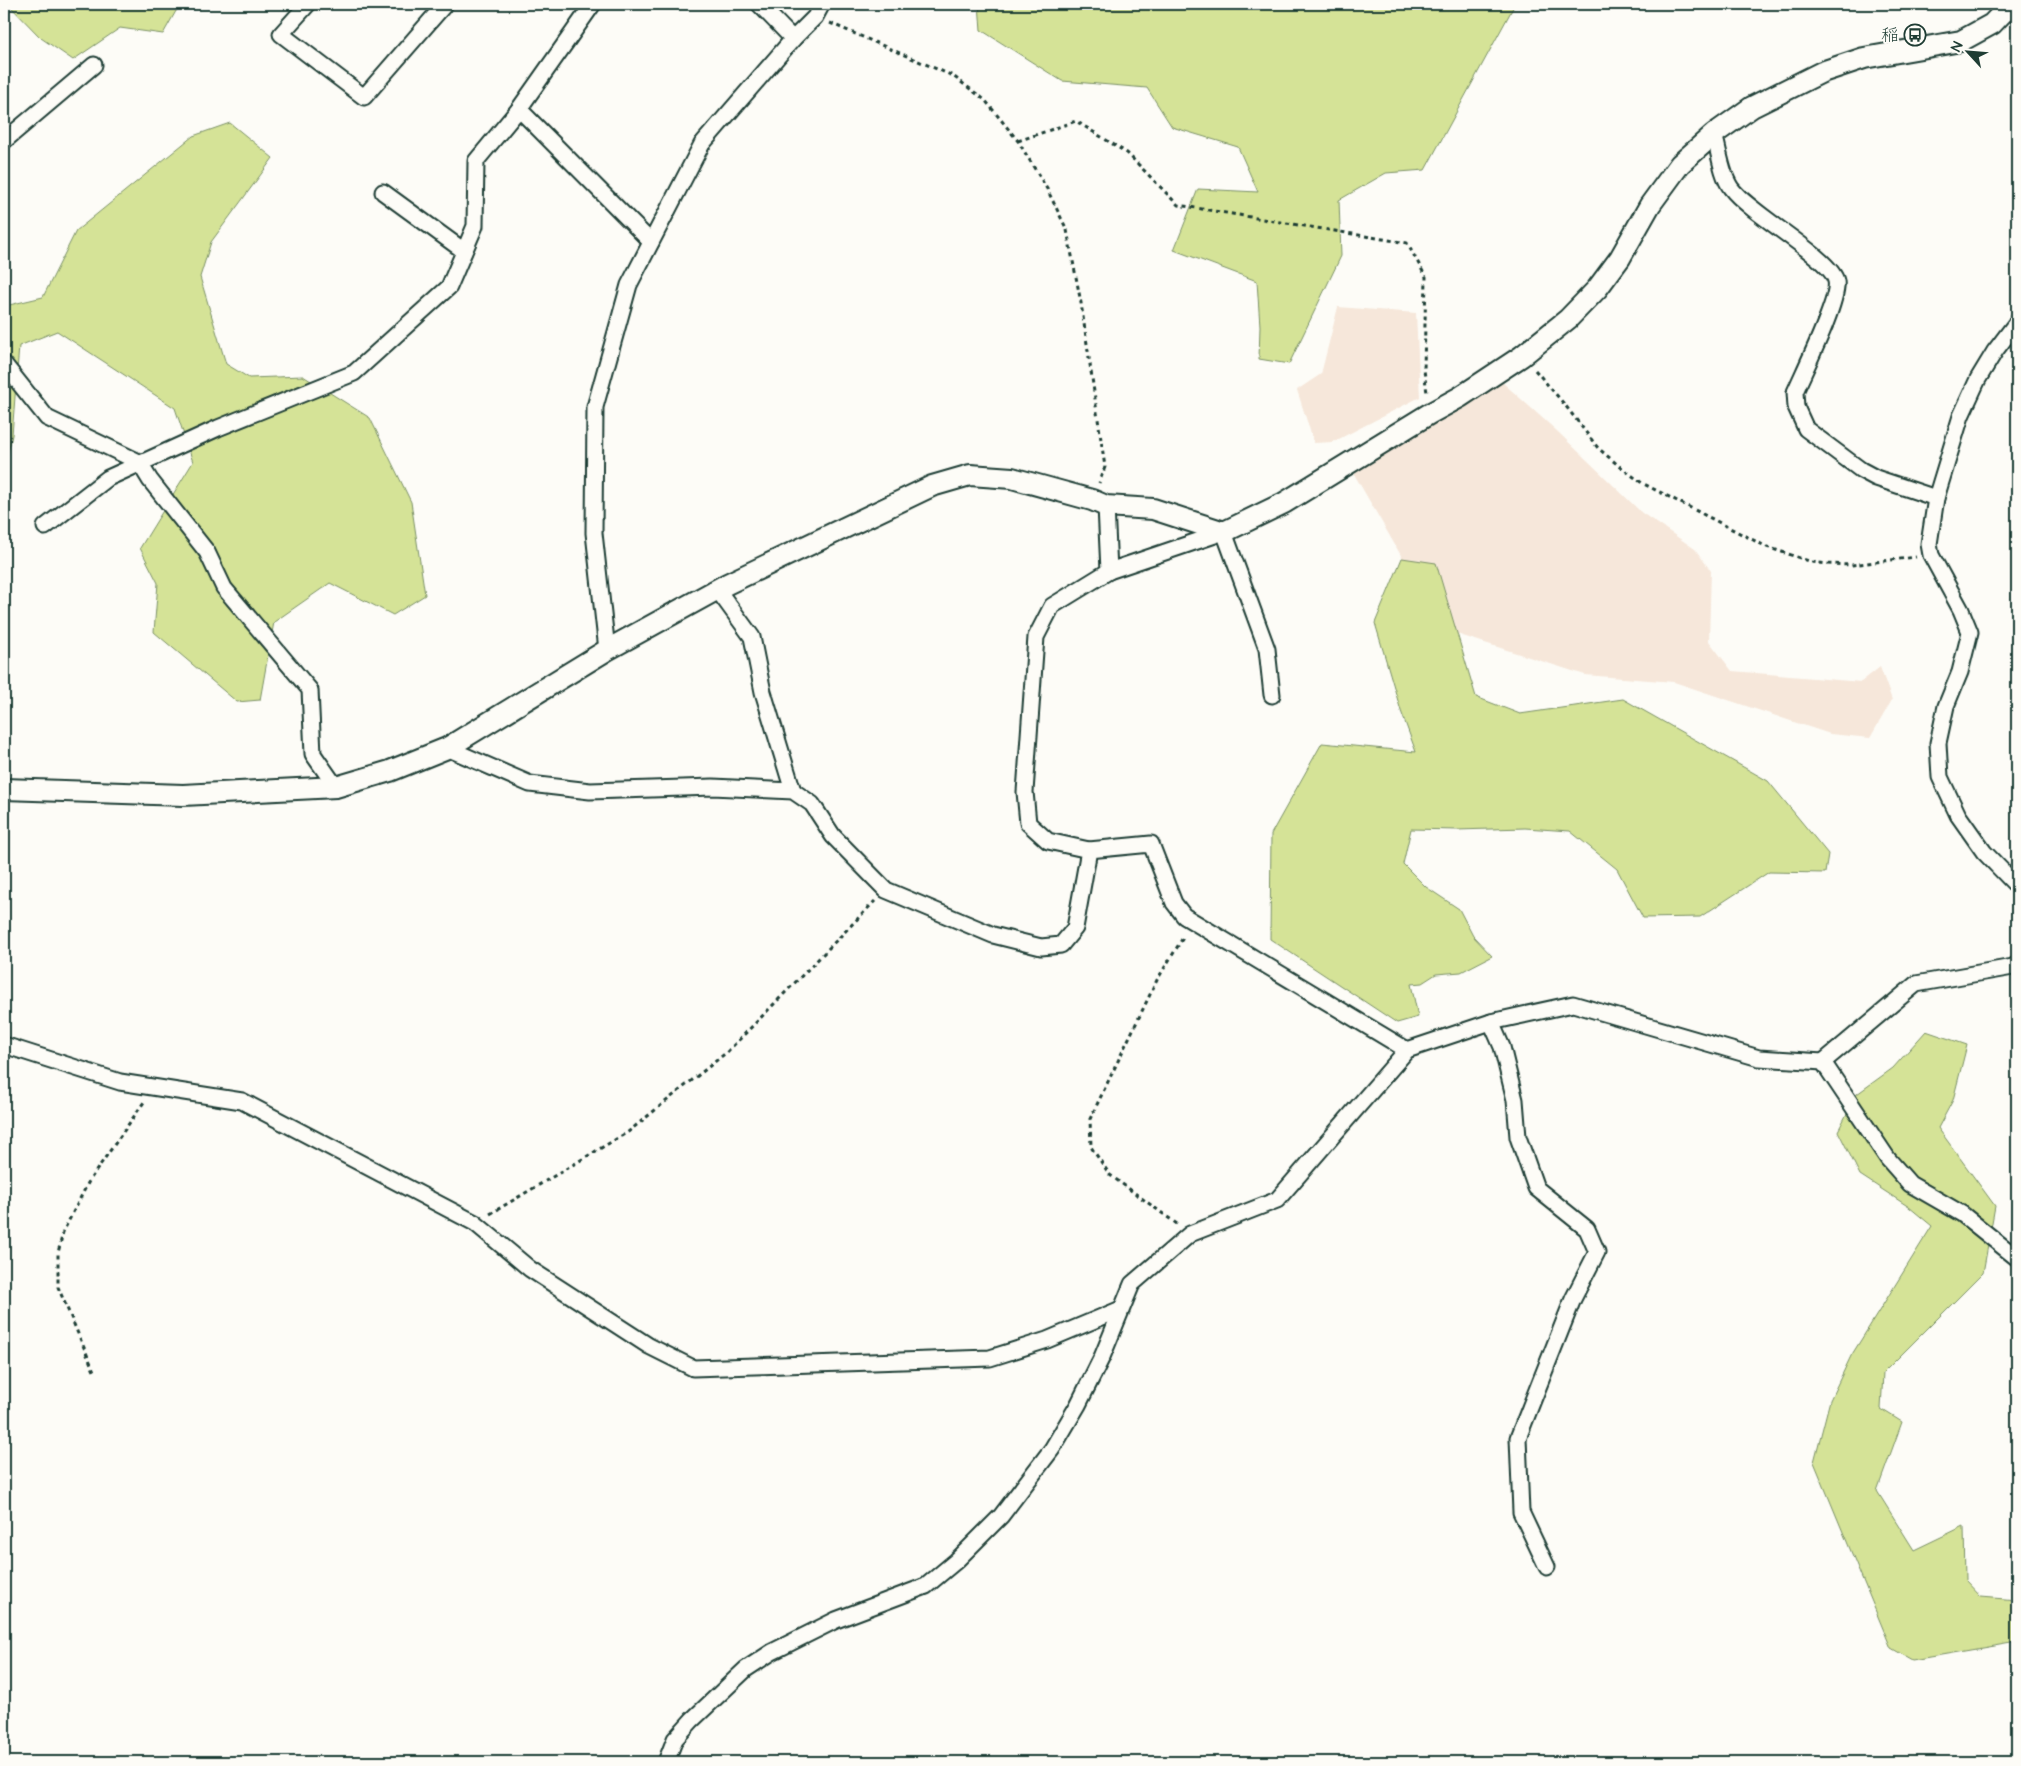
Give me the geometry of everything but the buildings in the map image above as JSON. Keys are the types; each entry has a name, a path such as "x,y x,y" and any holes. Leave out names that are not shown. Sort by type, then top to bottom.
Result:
{"street":[{"path":"308,4 282,34 364,97 445,4"},
{"path":"45,526 108,478 139,462 218,428 354,374 449,287 475,226 476,161 520,109 592,4"},
{"path":"759,4 793,39"},
{"path":"1407,1050 1184,916 1174,903 1150,844 1089,850 1048,841 1028,823 1025,792 1036,637 1052,606 1109,571 1224,532 1284,503 1460,397 1522,356 1568,319 1597,289 1620,258 1650,205 1680,164 1714,134 1752,107 1822,72 1864,58 1961,41 1992,24 2011,4"},
{"path":"607,650 594,533 595,408 629,285 702,144 819,10"},
{"path":"4,140 94,65"},
{"path":"520,109 652,242"},
{"path":"1714,134 1731,188 1753,210 1810,252 1829,270 1836,281 1835,299 1795,392 1796,407 1806,429 1861,470 1876,478 1936,498"},
{"path":"383,192 464,251"},
{"path":"2017,322 1995,351 1961,416 1936,498 1929,544 1931,555 1961,610 1970,632 1960,672 1946,706 1938,743 1940,777 1958,815 1984,852 2017,886"},
{"path":"4,364 47,418 139,462 150,480 207,552 224,588 310,690 313,754 336,786"},
{"path":"4,789 183,795 336,786 390,771 447,748 607,650 717,589 932,486 970,475 1012,478 1099,503 1153,509 1224,532"},
{"path":"1099,503 1109,571"},
{"path":"1224,532 1267,649 1272,695"},
{"path":"717,589 752,637 763,692 793,791"},
{"path":"447,748 530,784 590,791 713,787 793,791 812,804 833,836 886,890 993,935 1041,947 1061,945 1075,928 1089,850"},
{"path":"666,1762 674,1739 746,1669 772,1652 836,1620 926,1586 962,1555 1001,1516 1052,1449 1078,1405 1102,1357 1132,1284 1190,1234 1277,1200 1407,1050 1491,1022 1573,1004 1759,1058 1823,1062 1916,984 2013,967 2017,964"},
{"path":"1491,1022 1502,1047 1515,1100 1518,1137 1536,1188 1587,1229 1597,1252 1573,1299 1518,1438 1521,1512 1547,1567"},
{"path":"4,1045 120,1082 242,1101 475,1223 530,1269 649,1346 693,1368 990,1358 1047,1340 1121,1309"},
{"path":"1823,1062 1888,1158 1910,1184 1962,1214 2017,1258"}],"path":[{"path":"819,10 953,76 985,100 1018,141 1047,189 1067,230 1081,303 1105,467 1099,503"},
{"path":"1018,141 1076,121 1127,153 1178,205 1407,243 1426,277 1424,370 1429,414"},
{"path":"1522,356 1565,405 1598,448 1618,465 1642,483 1767,547 1798,558 1828,564 1852,565 1931,555"},
{"path":"475,1223 628,1132 727,1052 886,890"},
{"path":"1190,1234 1110,1175 1091,1147 1090,1119 1157,980 1193,921"},
{"path":"94,1370 58,1287 58,1253 63,1232 89,1181 154,1088"}],"shaded area":[{"path":"1338,307 1416,313 1420,397 1333,442 1314,443 1297,390 1321,374"},
{"path":"1493,374 1558,432 1642,513 1695,549 1711,571 1709,641 1732,671 1861,682 1880,667 1892,700 1870,738 1830,734 1674,682 1585,675 1444,630 1354,474"}],"green space":[{"path":"8,4 180,4 163,34 120,28 73,60 41,38"},
{"path":"979,4 1515,4 1425,170 1386,173 1339,200 1341,256 1289,364 1259,359 1260,326 1257,281 1174,250 1198,189 1258,192 1238,147 1172,127 1147,88 1062,81 981,30"},
{"path":"230,123 273,158 211,242 200,277 226,364 249,378 303,376 370,418 411,502 425,595 393,615 330,583 274,622 260,700 237,702 154,632 158,583 140,548 193,462 175,408 57,331 19,346 12,435 4,470 4,298 9,305 43,297 76,231 193,136"},
{"path":"1402,558 1436,563 1476,697 1520,714 1623,699 1768,781 1828,854 1825,873 1769,872 1700,917 1643,918 1617,869 1570,831 1525,828 1411,829 1403,864 1426,887 1459,909 1473,936 1492,956 1461,972 1436,974 1422,983 1411,984 1418,1017 1397,1023 1270,939 1271,834 1322,743 1416,752 1401,711 1375,623"},
{"path":"1926,1031 1967,1045 1953,1100 1938,1128 1995,1206 1983,1273 1883,1373 1881,1409 1902,1422 1877,1491 1914,1550 1964,1526 1965,1580 1981,1597 2017,1600 2017,1642 1912,1660 1891,1648 1814,1462 1830,1400 1851,1356 1932,1226 1909,1207 1860,1175 1838,1131 1857,1094 1893,1068"}],"place":[{"name":"稲","path":"1915,35"}]}
